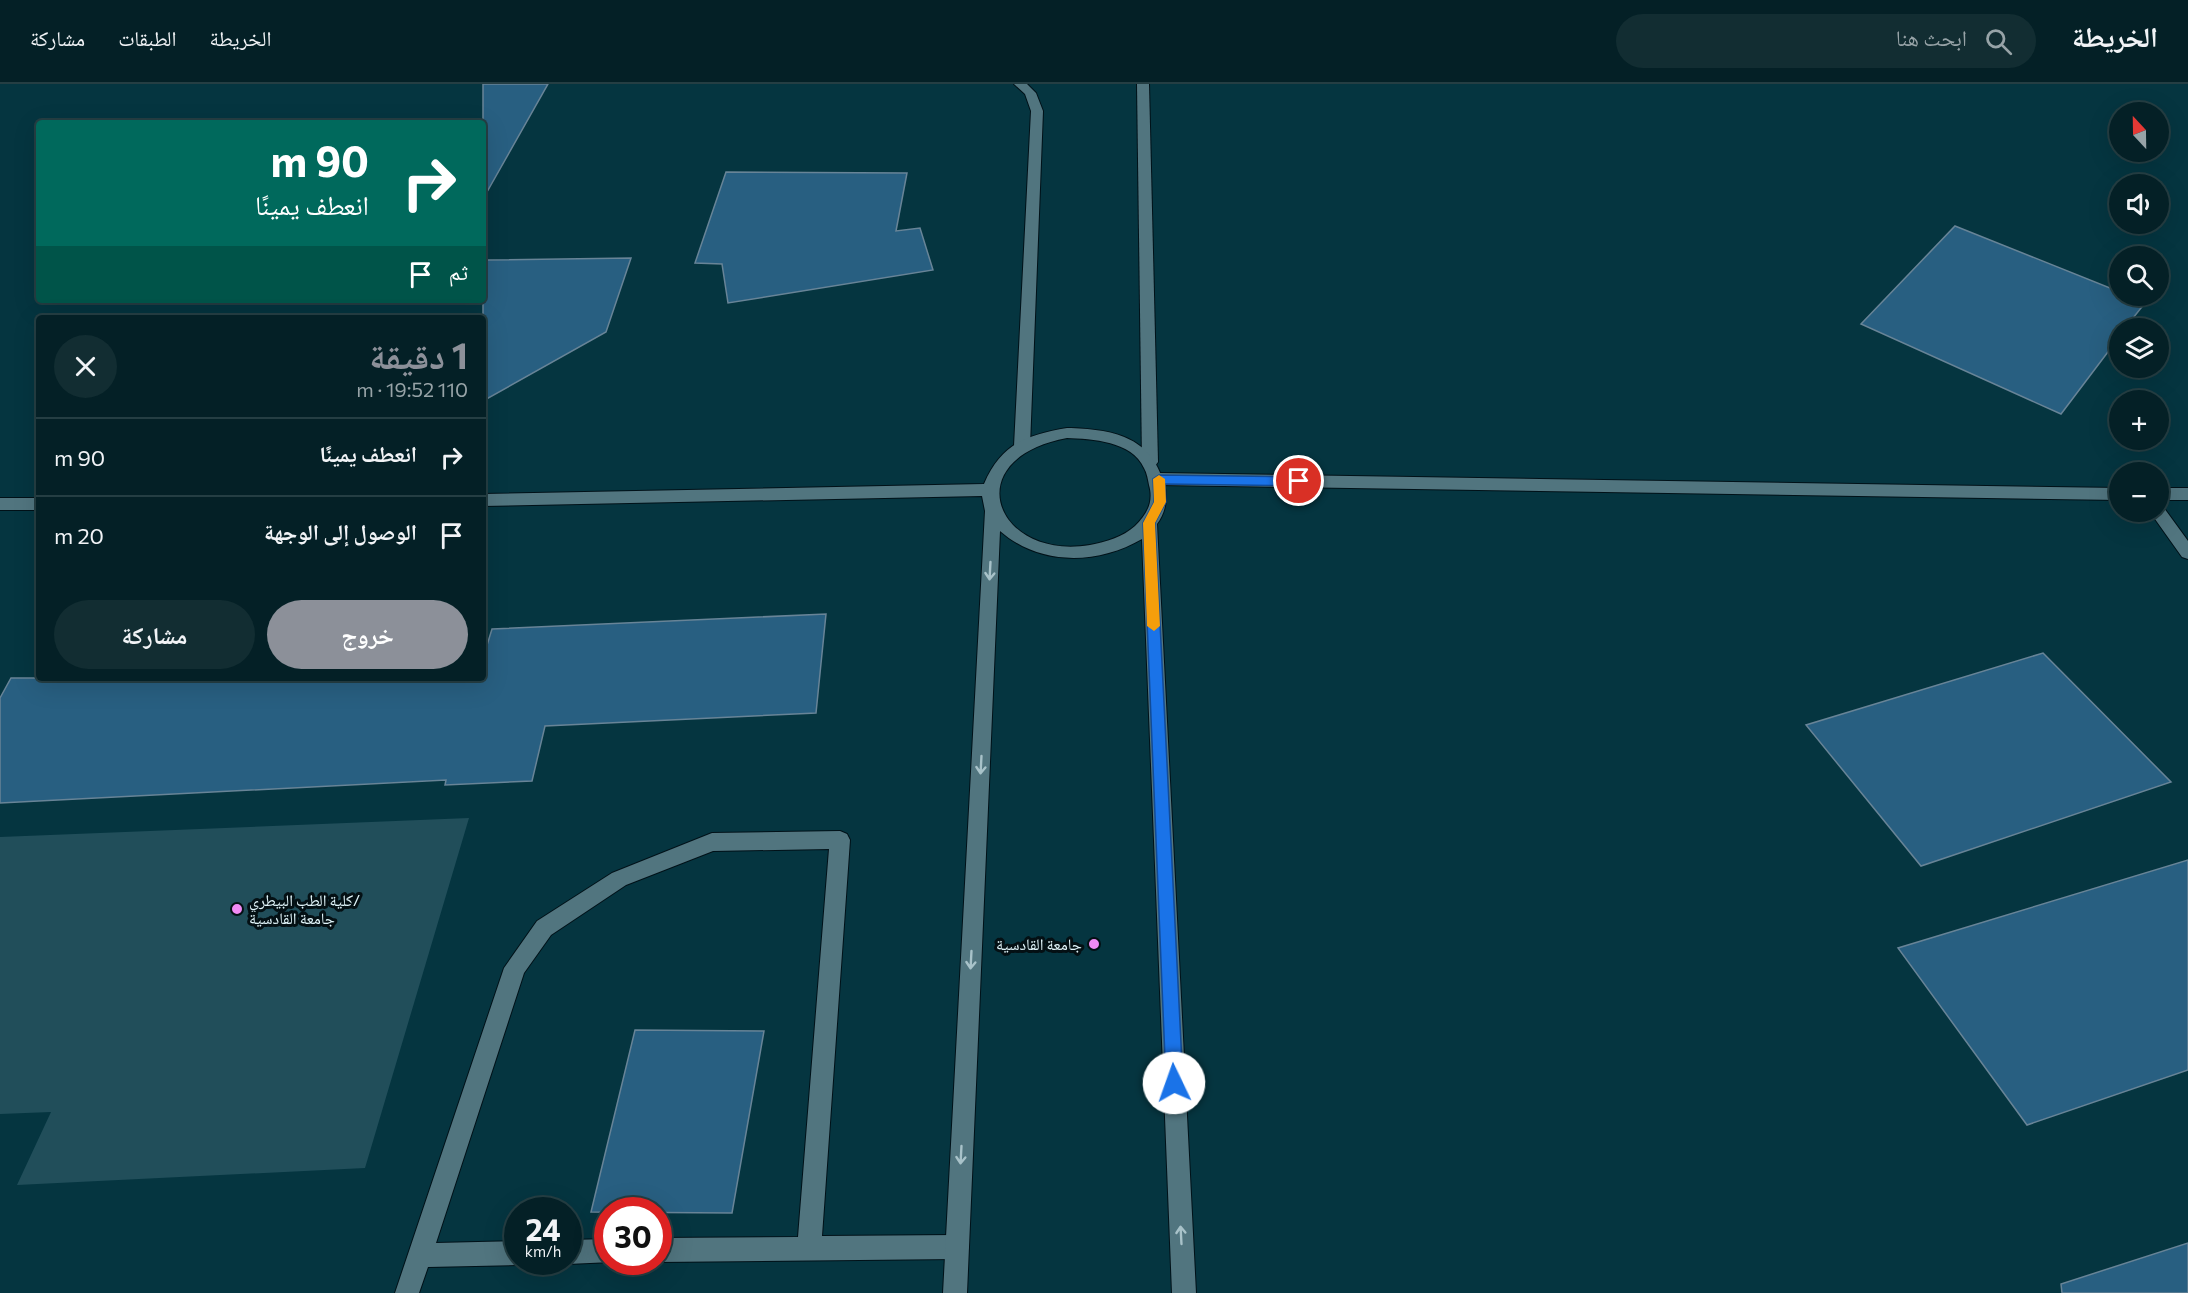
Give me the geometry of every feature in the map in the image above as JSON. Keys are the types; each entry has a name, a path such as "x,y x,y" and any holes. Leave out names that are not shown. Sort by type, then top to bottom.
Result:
{"street":[{"path":"1020,84 1030,93 1037,111 1022,446"},
{"path":"1143,84 1150,462"},
{"path":"955,1293 993,512 989,490 1000,465 1022,446 1044,437 1067,433 1092,433 1115,438 1134,448 1150,462 1159,479 1160,502 1149,523 1132,538 1108,549 1080,554 1051,552 1026,544 1006,530 993,512"},
{"path":"1159,479 2109,494"},
{"path":"486,500 989,490"},
{"path":"2169,494 2188,494"},
{"path":"0,504 36,504"},
{"path":"2165,522 2188,553"},
{"path":"1149,523 1184,1293"},
{"path":"406,1293 515,968 544,928 619,879 712,842 840,840 809,1247"},
{"path":"672,1250 957,1247"},
{"path":"418,1255 504,1253"}],"shaded area":[{"name":"جامعة القادسية","path":"0,84 2188,84 2188,1293 0,1293"},
{"path":"469,818 365,1168 17,1185 51,1112 0,1114 0,837"}],"building":[{"path":"483,84 548,84 486,194 486,120 483,120"},
{"path":"726,172 907,173 896,231 920,228 933,270 728,303 722,264 695,263"},
{"path":"1955,226 2109,288 2109,306 2143,306 2133,318 2109,318 2109,351 2061,414 1861,324"},
{"path":"631,258 606,332 486,399 486,315 483,315 483,303 486,303 486,260"},
{"path":"826,614 816,713 545,726 532,781 445,785 446,780 0,803 0,698 11,678 36,678 36,681 486,681 486,648 492,629"},
{"path":"2043,653 2171,782 1921,866 1806,725"},
{"path":"2188,860 2188,1070 2027,1125 1898,948"},
{"path":"635,1030 764,1031 732,1213 672,1213 672,1197 595,1197"},
{"path":"2188,1243 2188,1293 2062,1293 2061,1284"}],"slow traffic":[{"path":"1154,626 1149,523 1160,502 1159,479"}],"place":[{"name":"كلية الطب البيطري/ جامعة القادسية","path":"237,909"},
{"name":"جامعة القادسية","path":"1094,944"}],"route":[{"path":"1174,1083 1149,523 1160,502 1159,479 1299,481"}]}
